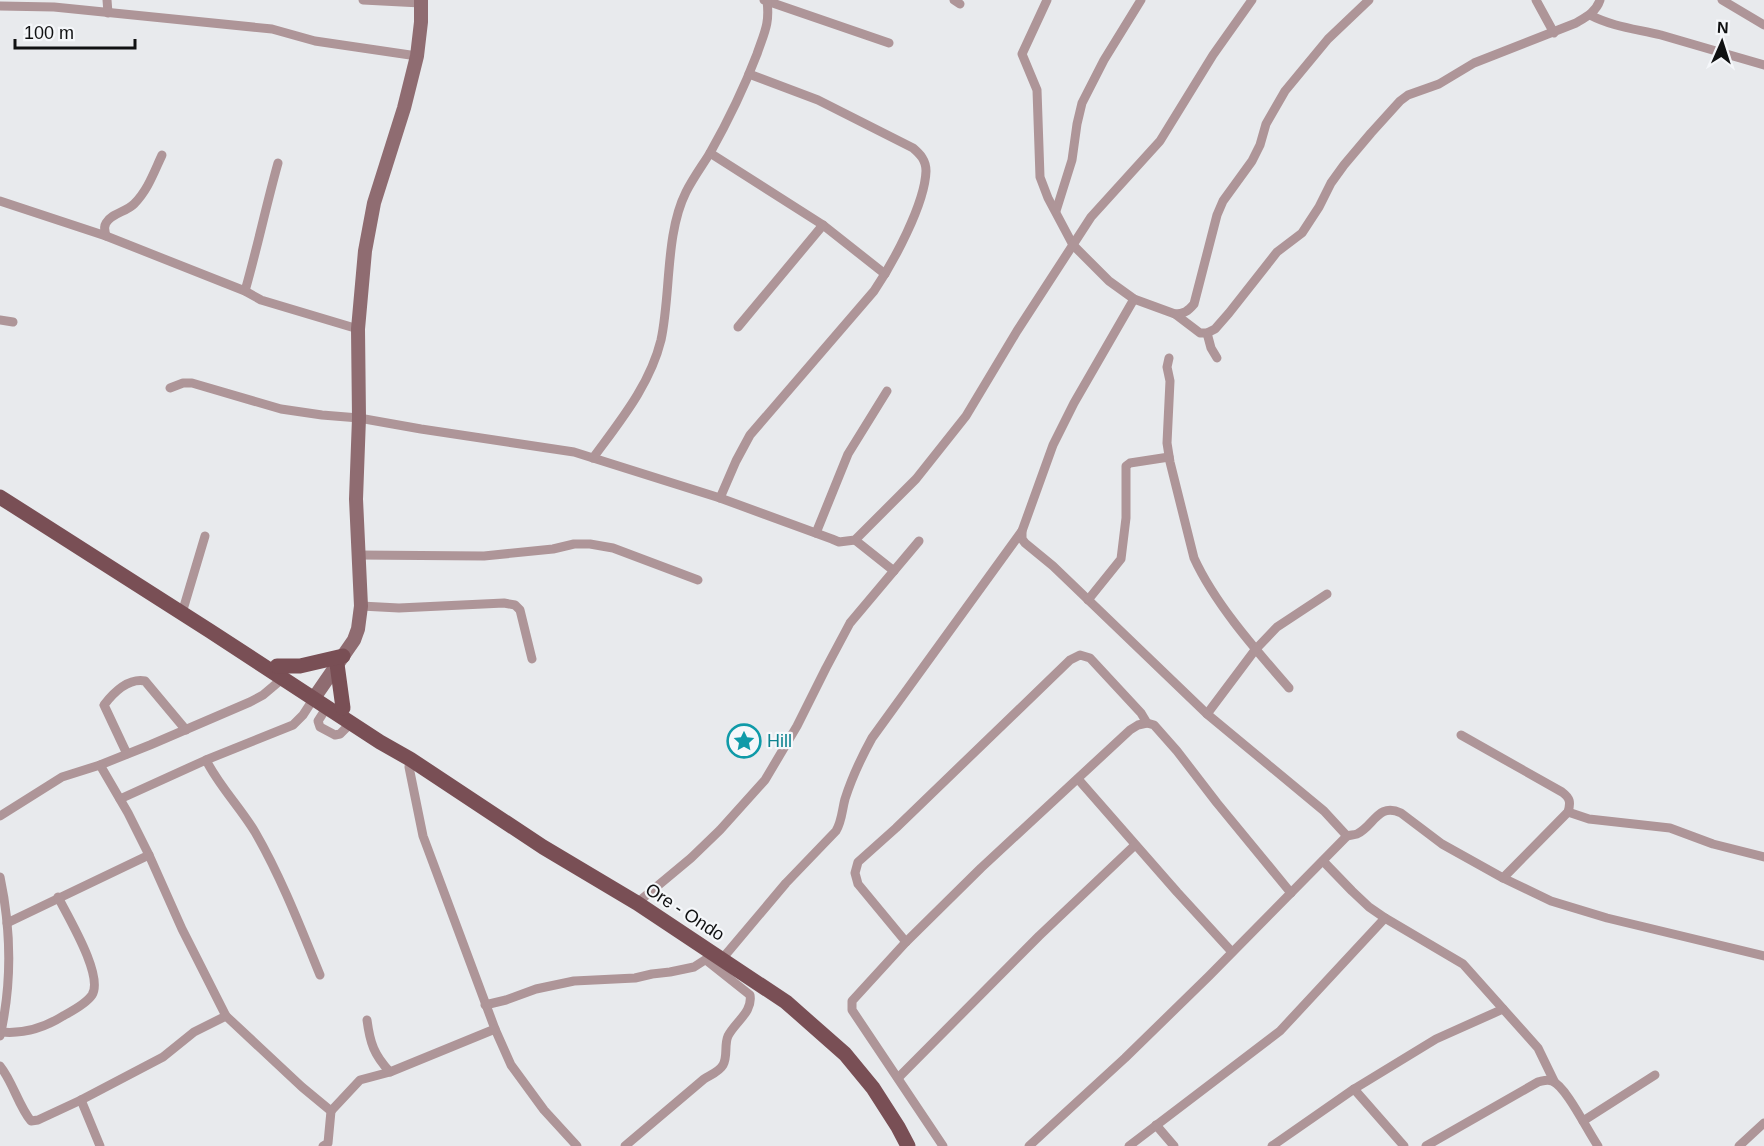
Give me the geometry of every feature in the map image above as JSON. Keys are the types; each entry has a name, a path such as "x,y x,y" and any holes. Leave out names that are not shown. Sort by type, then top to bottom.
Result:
{"main road":[{"path":"316,695 354,640 358,629 360,606 356,499 359,418 358,329 365,251 374,203 404,108 417,56 421,2"},
{"path":"0,497 215,634 228,638 316,695 343,708 392,742 405,756"},
{"path":"280,673 300,666 340,660"},
{"path":"340,660 343,708"},
{"path":"316,695 327,707 405,756"},
{"name":"Ore - Ondo","path":"405,756 543,847 637,903 714,958 786,1002 845,1054 873,1088 908,1146"}],"street":[{"path":"107,0 108,13"},
{"path":"363,0 421,2"},
{"path":"1047,0 1022,54 1037,90 1040,177 1048,198 1073,245 1109,280 1134,299 1175,314 1200,333 1207,333 1215,329 1277,252 1302,232 1344,165 1400,101 1408,95 1439,84 1498,52 1576,23 1590,15 1600,0"},
{"path":"1056,211 1072,160 1082,103 1104,60 1141,0"},
{"path":"170,388 183,383 192,383 280,409 359,418 552,448 593,458 720,498 839,542 855,540 916,479 966,416 1017,331 1091,217 1160,141 1213,55 1252,0"},
{"path":"1175,314 1182,314 1194,304 1217,215 1223,201 1252,161 1260,145 1266,124 1285,91 1328,39 1369,0"},
{"path":"1536,0 1554,33"},
{"path":"1722,0 1764,25"},
{"path":"765,1 889,43"},
{"path":"593,458 628,410 645,383 654,363 661,340 674,234 679,213 685,194 732,113 749,74 767,25 769,15 765,1"},
{"path":"0,6 54,7 272,29 315,41 417,56"},
{"path":"1590,15 1621,27 1659,35 1764,65"},
{"path":"720,498 750,435 874,291 885,274 922,196 926,169 922,155 913,148 818,100 749,74"},
{"path":"710,153 823,225 885,274"},
{"path":"106,236 105,224 132,206 145,192 162,155"},
{"path":"245,291 278,164"},
{"path":"0,201 106,236 245,291 261,300 358,329"},
{"path":"738,327 823,225"},
{"path":"1134,299 1074,403 1053,445 1022,531 1023,541 1053,566 1207,714 1324,811 1347,836"},
{"path":"0,320 13,322"},
{"path":"1207,333 1211,348 1217,358"},
{"path":"1170,358 1167,367 1170,381 1166,430 1169,457 1194,558 1206,580 1256,650 1289,688"},
{"path":"816,533 848,454 887,391"},
{"path":"1088,600 1121,559 1126,518 1126,466 1130,463 1169,457"},
{"path":"485,1005 529,991 574,981 635,978 694,967 714,958 836,831 854,775 872,738 1022,531"},
{"path":"182,613 205,536"},
{"path":"855,540 894,571"},
{"path":"637,903 691,858 765,780 797,726 850,623 919,541"},
{"path":"358,555 484,556 590,544 612,548 698,580"},
{"path":"1207,714 1256,650 1277,627 1328,594"},
{"path":"360,606 399,608 504,603 515,605 520,610 532,659"},
{"path":"906,942 858,884 855,873 858,862 1070,660 1080,655 1089,658 1141,713 1146,723"},
{"path":"0,816 62,777 100,765 186,730 263,695 280,673"},
{"path":"127,754 104,705 118,690 137,679 145,681 186,730"},
{"path":"120,799 206,760 293,725 303,715 316,695"},
{"path":"942,1146 852,1010 852,1001 906,942 981,868 1130,730 1146,723 1154,725 1291,893"},
{"path":"1461,735 1562,792 1569,797 1571,803 1568,812 1503,878"},
{"path":"405,756 423,836 495,1029 511,1065 544,1110 577,1146"},
{"path":"206,760 259,841 284,888 320,975"},
{"path":"100,765 149,855 182,929 226,1016 331,1111"},
{"path":"1078,779 1232,952"},
{"path":"1029,1146 1125,1058 1347,836 1357,834 1383,811 1395,810 1401,813 1442,844 1503,878 1551,901 1764,956"},
{"path":"1568,812 1589,819 1670,828 1713,844 1760,856 1764,846"},
{"path":"898,1078 1039,936 1135,845"},
{"path":"7,923 149,855"},
{"path":"1323,861 1352,891 1385,918 1463,964 1538,1048 1554,1081 1563,1089 1595,1145"},
{"path":"0,877 7,923 5,975 8,998 1,1034 36,1029 58,1019 81,1005 92,995 96,984 94,972 58,897"},
{"path":"1129,1146 1280,1031 1385,918"},
{"path":"625,1146 704,1079 718,1070 726,1058 727,1038 751,1002 750,995 714,958"},
{"path":"1272,1146 1354,1089 1436,1040 1503,1009"},
{"path":"0,1066 26,1115 31,1120 38,1120 163,1057 194,1032 226,1016"},
{"path":"367,1020 374,1051 390,1072"},
{"path":"323,1146 328,1143 331,1111 360,1080 390,1072 495,1029"},
{"path":"1582,1121 1655,1075"},
{"path":"1426,1146 1538,1082 1554,1081"},
{"path":"1354,1089 1404,1146"},
{"path":"81,1100 100,1146"},
{"path":"1738,1146 1764,1123"},
{"path":"1156,1125 1174,1146"}],"place":[{"name":"Hill","path":"744,741"}]}
